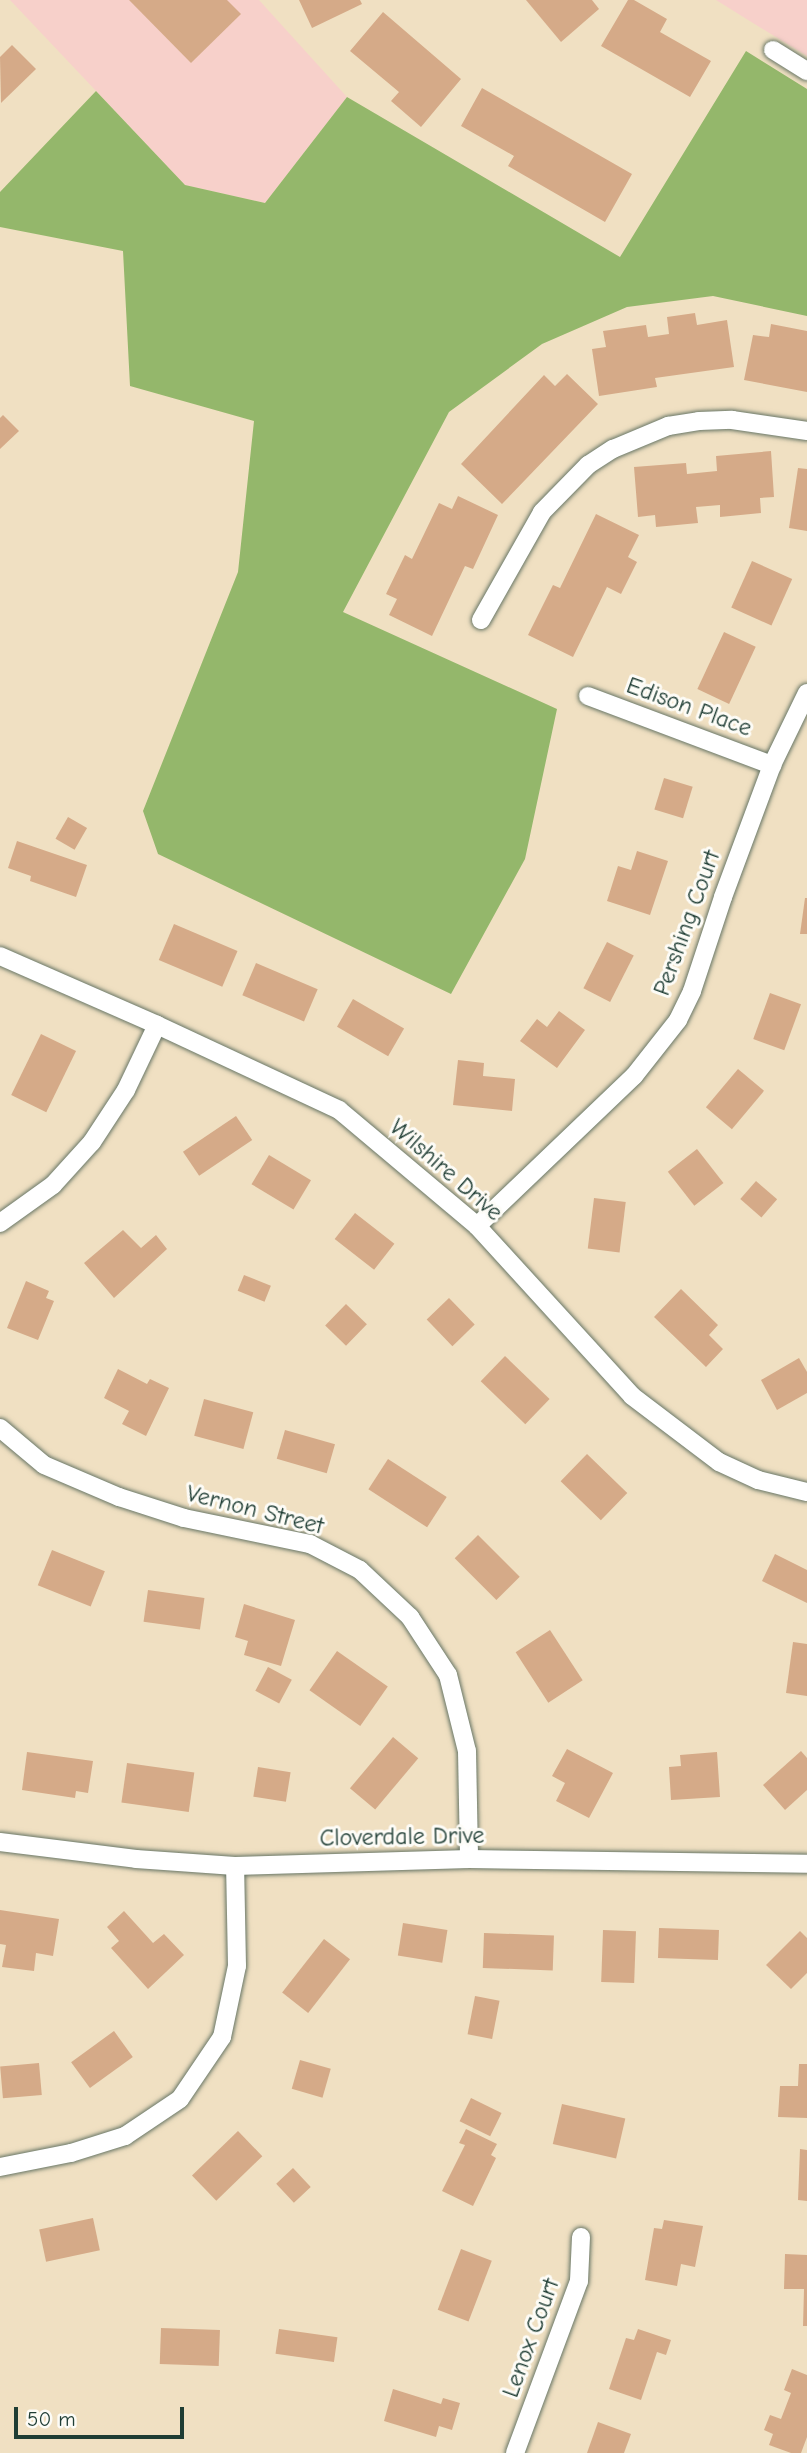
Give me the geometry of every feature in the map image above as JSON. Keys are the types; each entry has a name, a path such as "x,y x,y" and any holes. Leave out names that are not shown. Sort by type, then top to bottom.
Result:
{"street":[{"path":"773,50 807,71"},
{"path":"481,620 542,512 588,465 613,449 668,426 699,421 732,420 807,431"},
{"name":"Pershing Court","path":"477,1226 634,1076 678,1020 692,991 772,765 807,693"},
{"name":"Edison Place","path":"588,696 772,765"},
{"name":"Wilshire Drive","path":"0,957 156,1025 339,1110 477,1226 632,1396 719,1462 758,1480 807,1492"},
{"path":"0,1223 53,1185 92,1142 126,1090 156,1025"},
{"name":"Vernon Street","path":"0,1429 44,1465 119,1497 184,1518 310,1544 360,1570 410,1617 448,1675 467,1751 469,1859"},
{"name":"Cloverdale Drive","path":"0,1842 136,1859 235,1867 469,1859 807,1864"},
{"path":"0,2167 71,2153 125,2136 180,2099 222,2037 237,1966 235,1867"},
{"name":"Lenox Court","path":"516,2453 579,2281 581,2237"}],"shaded area":[{"path":"10,0 259,0 347,97 265,203 185,185"},
{"path":"716,0 807,0 807,56 761,28"}],"green space":[{"path":"746,51 807,89 807,316 713,296 627,307 542,344 449,412 343,612 557,709 525,859 451,994 158,854 143,811 238,572 254,421 130,386 123,251 0,227 0,192 96,91 185,185 265,203 347,97 620,257"}],"building":[{"path":"129,0 227,0 241,14 191,63"},
{"path":"299,0 360,0 362,4 312,28"},
{"path":"526,0 592,0 599,9 561,42"},
{"path":"628,0 634,0 667,19 660,32 711,61 690,97 601,46"},
{"path":"383,12 461,79 421,127 391,101 399,92 350,51"},
{"path":"12,45 36,69 1,103 0,57"},
{"path":"482,88 632,174 605,222 508,166 514,156 461,126"},
{"path":"695,313 697,325 727,320 734,367 655,378 657,387 599,396 592,349 606,347 603,331 646,325 648,337 669,334 667,317"},
{"path":"771,324 807,331 807,392 744,380 753,335 769,337"},
{"path":"567,374 598,404 502,504 461,464 544,375 555,386"},
{"path":"3,415 19,431 0,449 0,418"},
{"path":"771,451 774,497 760,498 761,513 720,517 720,505 696,507 698,523 656,527 655,515 638,517 634,467 686,463 687,474 717,471 716,456"},
{"path":"798,468 807,469 807,531 789,528"},
{"path":"458,496 498,515 473,569 465,566 432,636 389,615 397,599 386,594 405,555 412,559 439,503 452,509"},
{"path":"596,514 639,535 628,557 637,562 621,594 607,587 573,657 528,635 553,585 560,588"},
{"path":"752,561 792,579 771,625 731,608"},
{"path":"724,632 756,647 729,704 697,689"},
{"path":"664,778 693,787 683,818 654,810"},
{"path":"68,817 87,828 75,850 56,839"},
{"path":"17,841 87,865 76,897 30,881 31,876 8,868"},
{"path":"637,851 668,861 650,915 607,901 618,866 631,870"},
{"path":"805,898 807,934 800,934"},
{"path":"174,924 238,951 222,987 159,960"},
{"path":"607,942 634,956 610,1002 583,988"},
{"path":"256,963 318,989 304,1021 242,995"},
{"path":"770,993 801,1004 784,1050 753,1039"},
{"path":"353,999 404,1028 388,1056 337,1027"},
{"path":"559,1011 585,1030 557,1068 520,1041 537,1019 547,1027"},
{"path":"41,1034 76,1051 46,1112 11,1095"},
{"path":"458,1060 484,1063 483,1076 515,1079 512,1111 453,1105"},
{"path":"738,1069 764,1091 732,1129 706,1107"},
{"path":"236,1116 252,1140 199,1176 183,1152"},
{"path":"697,1149 723,1183 694,1206 668,1172"},
{"path":"269,1155 311,1180 293,1209 251,1184"},
{"path":"756,1181 777,1199 761,1217 740,1199"},
{"path":"594,1198 626,1202 620,1253 588,1249"},
{"path":"355,1213 394,1244 374,1270 335,1239"},
{"path":"123,1230 141,1248 156,1235 167,1249 114,1298 84,1263"},
{"path":"244,1275 271,1286 265,1302 238,1291"},
{"path":"26,1281 49,1291 46,1298 54,1301 38,1340 7,1328"},
{"path":"681,1289 718,1325 709,1335 723,1349 706,1367 654,1317"},
{"path":"449,1298 475,1325 452,1346 427,1320"},
{"path":"346,1304 367,1324 346,1346 325,1326"},
{"path":"505,1356 550,1399 525,1424 481,1381"},
{"path":"799,1358 807,1372 807,1393 777,1410 761,1380"},
{"path":"118,1369 147,1384 150,1379 169,1388 146,1436 122,1424 129,1411 104,1398"},
{"path":"204,1399 253,1412 243,1449 194,1436"},
{"path":"285,1430 335,1444 327,1473 277,1459"},
{"path":"587,1454 627,1493 601,1520 561,1481"},
{"path":"388,1459 447,1497 427,1527 368,1489"},
{"path":"478,1535 520,1577 496,1600 455,1558"},
{"path":"52,1550 105,1571 91,1607 38,1585"},
{"path":"775,1554 807,1570 807,1603 762,1581"},
{"path":"148,1590 204,1598 200,1630 144,1622"},
{"path":"244,1604 295,1620 281,1666 244,1655 248,1641 235,1637"},
{"path":"550,1630 583,1680 548,1703 516,1652"},
{"path":"793,1642 807,1644 807,1696 786,1693"},
{"path":"337,1651 388,1687 360,1726 309,1690"},
{"path":"268,1667 292,1680 279,1704 255,1691"},
{"path":"393,1737 418,1758 375,1810 350,1788"},
{"path":"567,1749 613,1773 589,1818 556,1801 565,1783 552,1776"},
{"path":"801,1751 807,1758 807,1790 785,1810 763,1785"},
{"path":"27,1752 93,1761 88,1793 76,1791 75,1798 22,1790"},
{"path":"717,1752 720,1797 671,1800 669,1767 681,1766 680,1755"},
{"path":"127,1763 194,1772 189,1812 121,1803"},
{"path":"258,1767 291,1772 286,1802 253,1797"},
{"path":"0,1910 59,1919 53,1956 36,1953 34,1971 2,1967 6,1945 0,1944"},
{"path":"124,1911 153,1943 164,1934 184,1955 148,1989 111,1948 119,1941 107,1927"},
{"path":"403,1923 447,1930 442,1963 398,1956"},
{"path":"659,1928 719,1930 718,1960 658,1958"},
{"path":"603,1930 636,1931 634,1983 601,1982"},
{"path":"800,1931 807,1938 807,1973 791,1989 766,1965"},
{"path":"484,1933 554,1935 553,1970 483,1968"},
{"path":"324,1939 350,1959 308,2013 282,1993"},
{"path":"475,1996 500,2001 492,2039 468,2034"},
{"path":"114,2031 133,2057 90,2088 71,2062"},
{"path":"300,2060 331,2069 322,2098 292,2089"},
{"path":"39,2063 42,2095 3,2098 0,2066"},
{"path":"799,2064 807,2064 807,2118 778,2117 780,2086 798,2086"},
{"path":"471,2098 502,2113 490,2136 460,2121"},
{"path":"562,2104 625,2119 616,2159 553,2144"},
{"path":"466,2129 497,2144 491,2155 496,2158 473,2206 442,2191 465,2145 459,2143"},
{"path":"238,2131 262,2156 216,2201 192,2175"},
{"path":"800,2149 807,2150 807,2201 798,2200"},
{"path":"293,2168 311,2187 294,2203 276,2184"},
{"path":"93,2218 100,2250 46,2262 39,2229"},
{"path":"664,2220 703,2226 695,2267 681,2264 677,2286 645,2280 654,2228 662,2229"},
{"path":"461,2249 492,2261 469,2322 438,2310"},
{"path":"785,2254 807,2255 807,2326 803,2326 804,2289 784,2289"},
{"path":"161,2328 220,2330 219,2366 160,2364"},
{"path":"279,2329 337,2337 334,2362 276,2354"},
{"path":"638,2329 671,2340 666,2355 657,2352 641,2400 609,2389 626,2338 634,2340"},
{"path":"792,2369 807,2375 807,2437 801,2453 791,2453 769,2445 773,2434 764,2430 770,2415 781,2419 791,2393 784,2390"},
{"path":"393,2389 441,2404 443,2398 460,2403 452,2430 439,2426 436,2437 384,2421"},
{"path":"598,2422 631,2434 624,2453 587,2453"}]}
